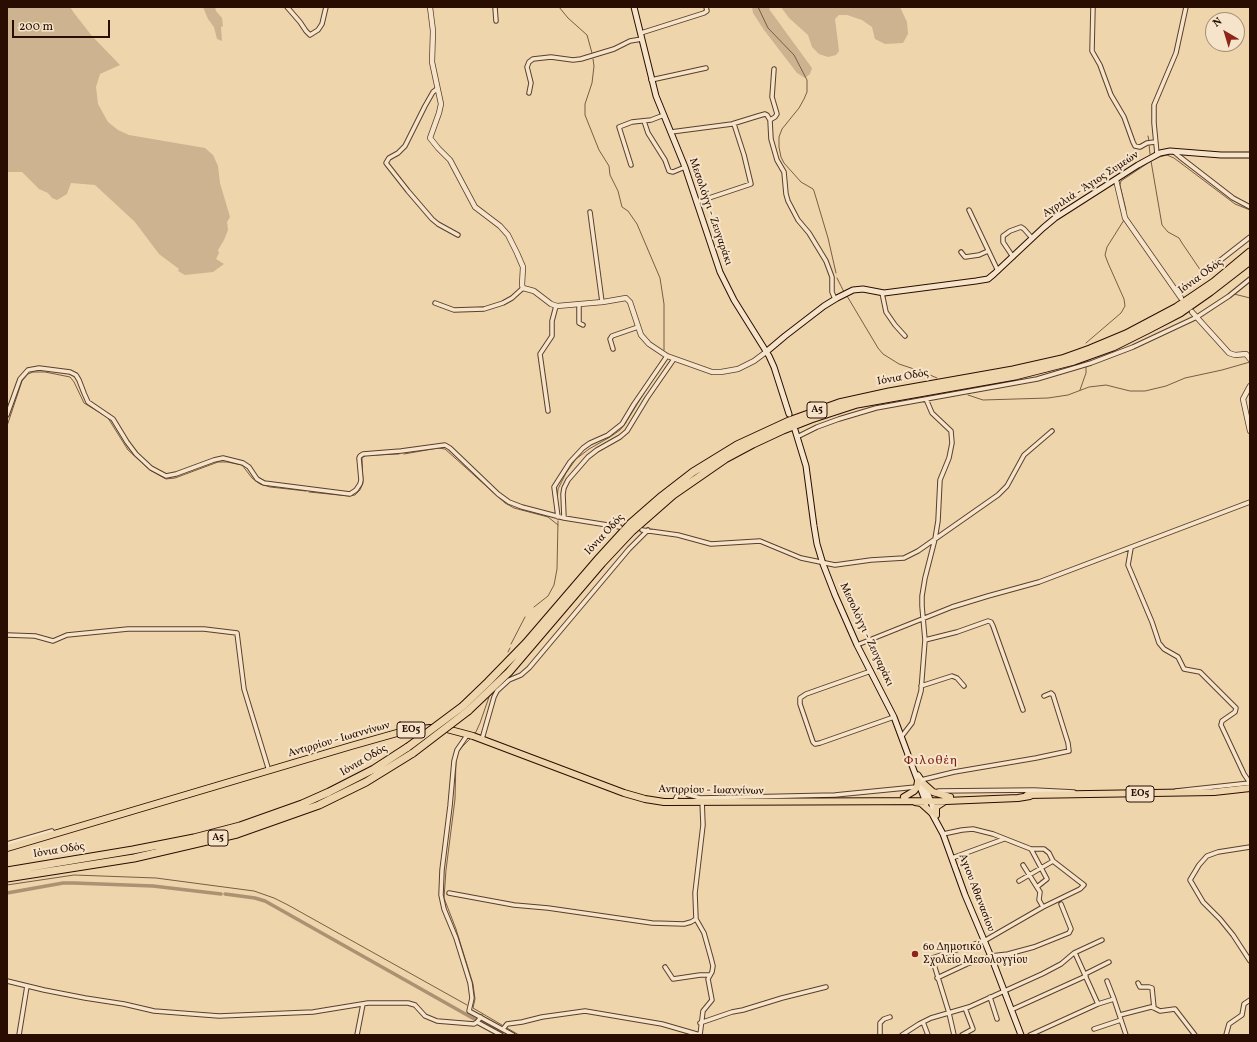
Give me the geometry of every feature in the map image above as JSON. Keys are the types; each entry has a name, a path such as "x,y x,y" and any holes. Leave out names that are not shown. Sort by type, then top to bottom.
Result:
{"highway":[{"name":"Ιόνια Οδός","path":"465,709 488,682 521,648 610,544 634,520 693,472 737,445 785,422 832,405 890,392 1018,369 1074,355 1090,349 1126,334 1177,307 1214,282 1250,252"},
{"name":"Ιόνια Οδός","path":"7,878 134,858 237,834 305,811 332,799 376,776 465,709 513,667 632,531 682,488 725,459 787,428 857,404 1015,376 1074,361 1112,347 1180,313 1250,261"},
{"name":"Ιόνια Οδός","path":"7,871 133,850 194,838 240,826 302,804 329,792 411,750"}],"main road":[{"name":"Μεσολόγγι - Ζευγαράκι","path":"634,7 652,80 685,167 724,282 774,367 789,414"},
{"name":"Αγριλιά - Άγιος Συμεών","path":"766,352 801,323 836,298 853,290 863,289 882,293 990,278 1032,238 1060,215 1157,154 1174,152 1250,155"},
{"name":"Μεσολόγγι - Ζευγαράκι","path":"795,430 806,466 815,531 823,564 857,645 894,717 927,799"},
{"name":"Αντιρρίου - Ιωαννίνων","path":"7,848 351,746 409,730 438,728 468,734 624,793 650,800 674,802 702,800 1018,798 1030,796 1214,792 1250,788"},
{"path":"920,783 929,790 948,799 937,806 933,814 921,803 907,799 920,783"},
{"name":"Αγιου Αθανασίου","path":"927,799 943,834 1021,1035"}],"street":[{"path":"287,7 310,35 318,30 322,24 326,7"},
{"path":"430,7 433,31 432,59 441,107 430,138 450,160 475,207 500,226 508,235 523,267 523,288"},
{"path":"495,7 496,20"},
{"path":"529,93 531,83 527,67 529,62 533,59 551,57 573,60 581,59 614,49 641,36 704,13 707,11 706,7"},
{"path":"1093,7 1092,53 1100,65 1111,95 1124,117 1134,144 1138,147 1155,142"},
{"path":"1157,154 1153,114 1154,105 1176,53 1186,7"},
{"path":"652,80 706,68"},
{"path":"770,120 777,114 772,97 774,69"},
{"path":"437,89 433,92 425,106 406,146 398,153 388,158 386,163 432,218 438,224 458,235"},
{"path":"671,132 734,124 765,114 768,116 770,120 771,139 777,160 784,172 788,201 798,220 809,233 826,261 832,277 832,292 836,298"},
{"path":"631,165 619,128 632,122 644,121 664,115"},
{"path":"644,121 669,170 673,172 685,167"},
{"path":"697,202 751,184 734,124"},
{"path":"1174,152 1233,198 1250,207"},
{"path":"1116,180 1125,218 1181,298"},
{"path":"969,210 998,271"},
{"path":"590,212 602,302"},
{"path":"1013,257 1003,242 1003,236 1020,227 1024,229 1032,238"},
{"path":"1177,292 1250,237"},
{"path":"960,252 966,257 979,255 988,251"},
{"path":"798,436 817,427 876,408 1024,382 1075,368 1133,347 1197,317 1229,296 1250,279"},
{"path":"435,303 454,310 484,309 503,303 512,298 523,288"},
{"path":"523,288 534,291 556,306 602,302 622,298 628,299 641,335 646,341 667,356 712,372 742,368 758,359 766,352"},
{"path":"882,293 886,312 894,325 905,336"},
{"path":"580,304 579,322 583,325"},
{"path":"548,411 540,354 552,336 552,321 556,306"},
{"path":"1192,312 1228,353 1236,355 1248,353 1250,359"},
{"path":"613,349 610,339 612,336 638,327"},
{"path":"558,516 554,487 570,462 583,448 608,435 622,424 667,356"},
{"path":"564,518 563,494 568,480 588,457 627,431 647,398 674,359"},
{"path":"7,416 20,379 28,370 39,368 70,372 76,375 80,380 88,402 112,416 127,442 136,454 151,468 163,475 169,476 214,460 224,458 243,463 249,467 257,479 264,483 350,494 356,490 361,482 359,458 363,454 401,451 444,445 450,448 505,500 522,507 564,518 620,527"},
{"path":"1250,386 1243,399 1250,431"},
{"path":"902,736 912,723 919,698 925,640 922,596 925,578 936,539 940,480 952,448 952,434 948,428 932,413 926,399"},
{"path":"642,530 678,535 711,544 760,541 791,554 823,564 838,566 871,560 904,558 912,555 936,539 998,495 1009,482 1024,455 1052,431"},
{"path":"857,645 986,596 1039,582 1250,502"},
{"path":"482,739 497,691 509,680 527,671 629,549 648,530"},
{"path":"1131,548 1128,565 1152,622 1159,643 1164,649 1178,657 1184,669 1200,672 1236,708 1235,712 1222,721 1221,725 1244,774 1250,783 1212,788 1180,789 1170,793"},
{"path":"925,640 991,622 1023,710"},
{"path":"7,634 35,636 53,640 67,636 128,629 193,629 238,633 244,689 269,771"},
{"path":"871,671 806,694 800,698 800,704 813,742 815,744 820,743 894,717"},
{"path":"921,686 952,676 957,678 964,686"},
{"path":"674,802 679,792 702,800 834,795 920,783 954,772 1068,751 1068,743 1053,695 1051,693 1044,696"},
{"path":"468,734 457,750 454,761 440,891 444,910 456,938 471,987 472,998 469,1011 512,1035"},
{"path":"929,790 945,792 1070,791 1089,795"},
{"path":"503,1029 507,1024 542,1017 586,1011 662,1024 700,1035 700,1023 703,1011 712,1001 708,981 712,969 712,958 704,933 696,919 696,886 701,841 702,800"},
{"path":"943,834 973,829 993,834 1031,849 1045,850 1053,861 1081,882 1084,886 984,941 932,958 949,1013 954,1035"},
{"path":"7,844 52,831 53,834"},
{"path":"952,858 1004,839"},
{"path":"1250,847 1207,856 1199,865 1190,880 1190,883 1203,902 1222,921 1250,961"},
{"path":"1031,849 1047,879 1037,887"},
{"path":"1019,881 1053,861"},
{"path":"1022,865 1037,887 1040,894 1039,900 1043,908"},
{"path":"449,893 514,904 652,923 684,924 696,919"},
{"path":"937,978 991,956 1008,954 1034,947 1070,932 1071,929 1061,904"},
{"path":"902,1035 923,1022 965,1008 1058,966 1075,953 1102,940"},
{"path":"1075,953 1098,1004"},
{"path":"1011,1010 1110,962"},
{"path":"666,967 673,979 710,975"},
{"path":"7,981 91,1000 124,1004 152,1011 213,1016 320,1011 363,1004 412,1003 424,1016 437,1021 473,1024 481,1017"},
{"path":"1107,981 1126,1035"},
{"path":"1138,983 1140,987 1149,986 1152,988 1154,1008"},
{"path":"19,1035 27,986"},
{"path":"700,1023 732,1012 745,1010 782,998 826,987"},
{"path":"990,997 997,1019"},
{"path":"1030,1035 1114,998"},
{"path":"1226,1035 1229,1024 1242,1015 1244,1004 1250,1000"},
{"path":"357,1035 363,1004"},
{"path":"1120,1015 1150,1007 1160,1011 1173,1009 1176,1010 1195,1035"},
{"path":"964,1035 972,1030 973,1027 965,1008"},
{"path":"880,1035 881,1022 890,1017"},
{"path":"1094,1029 1121,1020"},
{"path":"477,1022 501,1035"},
{"path":"923,1022 928,1035"}],"shaded area":[{"path":"7,7 70,7 92,36 120,65 100,74 96,87 98,104 108,122 118,130 129,135 205,148 213,155 218,166 220,183 230,217 227,222 228,230 218,250 219,253 216,259 224,264 213,272 185,275 178,271 179,269 159,254 135,222 95,185 71,183 67,194 57,200 52,198 48,193 39,189 22,172 7,172"},
{"path":"203,7 215,7 216,11 222,18 222,41 217,39 214,27 208,19"},
{"path":"752,7 771,7 769,9 812,68 810,74 805,78 797,73 764,30 753,13"},
{"path":"781,7 900,7 907,22 908,34 903,43 885,44 875,39 872,27 862,20 847,15 839,15 835,19 839,51 836,55 828,57 819,54 812,47 808,35 789,18"}],"waterway":[{"path":"559,7 568,18 587,35 592,53"},
{"path":"758,7 768,28 794,55 807,80 807,92 799,108 782,129 779,137 779,147 784,163 801,182 814,191 828,238 836,273"},
{"path":"593,59 594,66 592,83 585,104 585,115 599,150 609,166 610,175 618,191 622,207 628,211 637,224 660,278 664,304 664,350"},
{"path":"1148,136 1149,141"},
{"path":"1149,144 1150,154"},
{"path":"1126,210 1120,185 1121,181 1151,161 1167,155 1174,158 1235,204 1250,210"},
{"path":"1151,161 1162,225 1168,232 1179,238 1201,271"},
{"path":"1086,343 1121,313 1125,306 1124,299 1105,255 1107,247 1124,220"},
{"path":"837,278 844,292"},
{"path":"1234,294 1250,298"},
{"path":"847,296 883,354 899,364 937,378"},
{"path":"968,395 983,400 1048,398 1068,395 1089,387 1106,385 1130,391 1145,391 1166,386 1185,378 1250,362"},
{"path":"1080,390 1086,373 1086,367"},
{"path":"7,426 22,381 28,374 33,372 45,372 70,377 84,403 102,414"},
{"path":"557,500 558,489 566,473 576,459 620,430 644,393"},
{"path":"108,418 128,450 150,470 166,479 175,478 218,462 227,462 242,465 252,478 260,484 270,487 306,491"},
{"path":"404,454 438,448 445,449 505,503 514,508 548,517 558,525"},
{"path":"376,455 399,454"},
{"path":"309,492 349,496 355,495 360,490 363,483 362,458 365,456"},
{"path":"534,607 548,596 554,585 557,569 558,521"},
{"path":"511,644 525,617"},
{"path":"508,652 510,648"},
{"path":"475,734 489,697"},
{"path":"458,752 471,738"},
{"path":"456,759 455,799 444,898 456,929 473,984 475,999 473,1008 502,1025"},
{"path":"7,885 74,875 156,878 254,891 288,905 467,1005"},
{"path":"7,893 63,883 74,883 153,886 221,894"},
{"path":"225,894 255,898 265,901 476,1020"},
{"path":"507,1028 519,1035"}],"place":[{"name":"6ο Δημοτικό Σχολείο Μεσολογγίου","path":"915,954"}],"district":[{"name":"Φιλοθέη","path":"931,762"}]}
